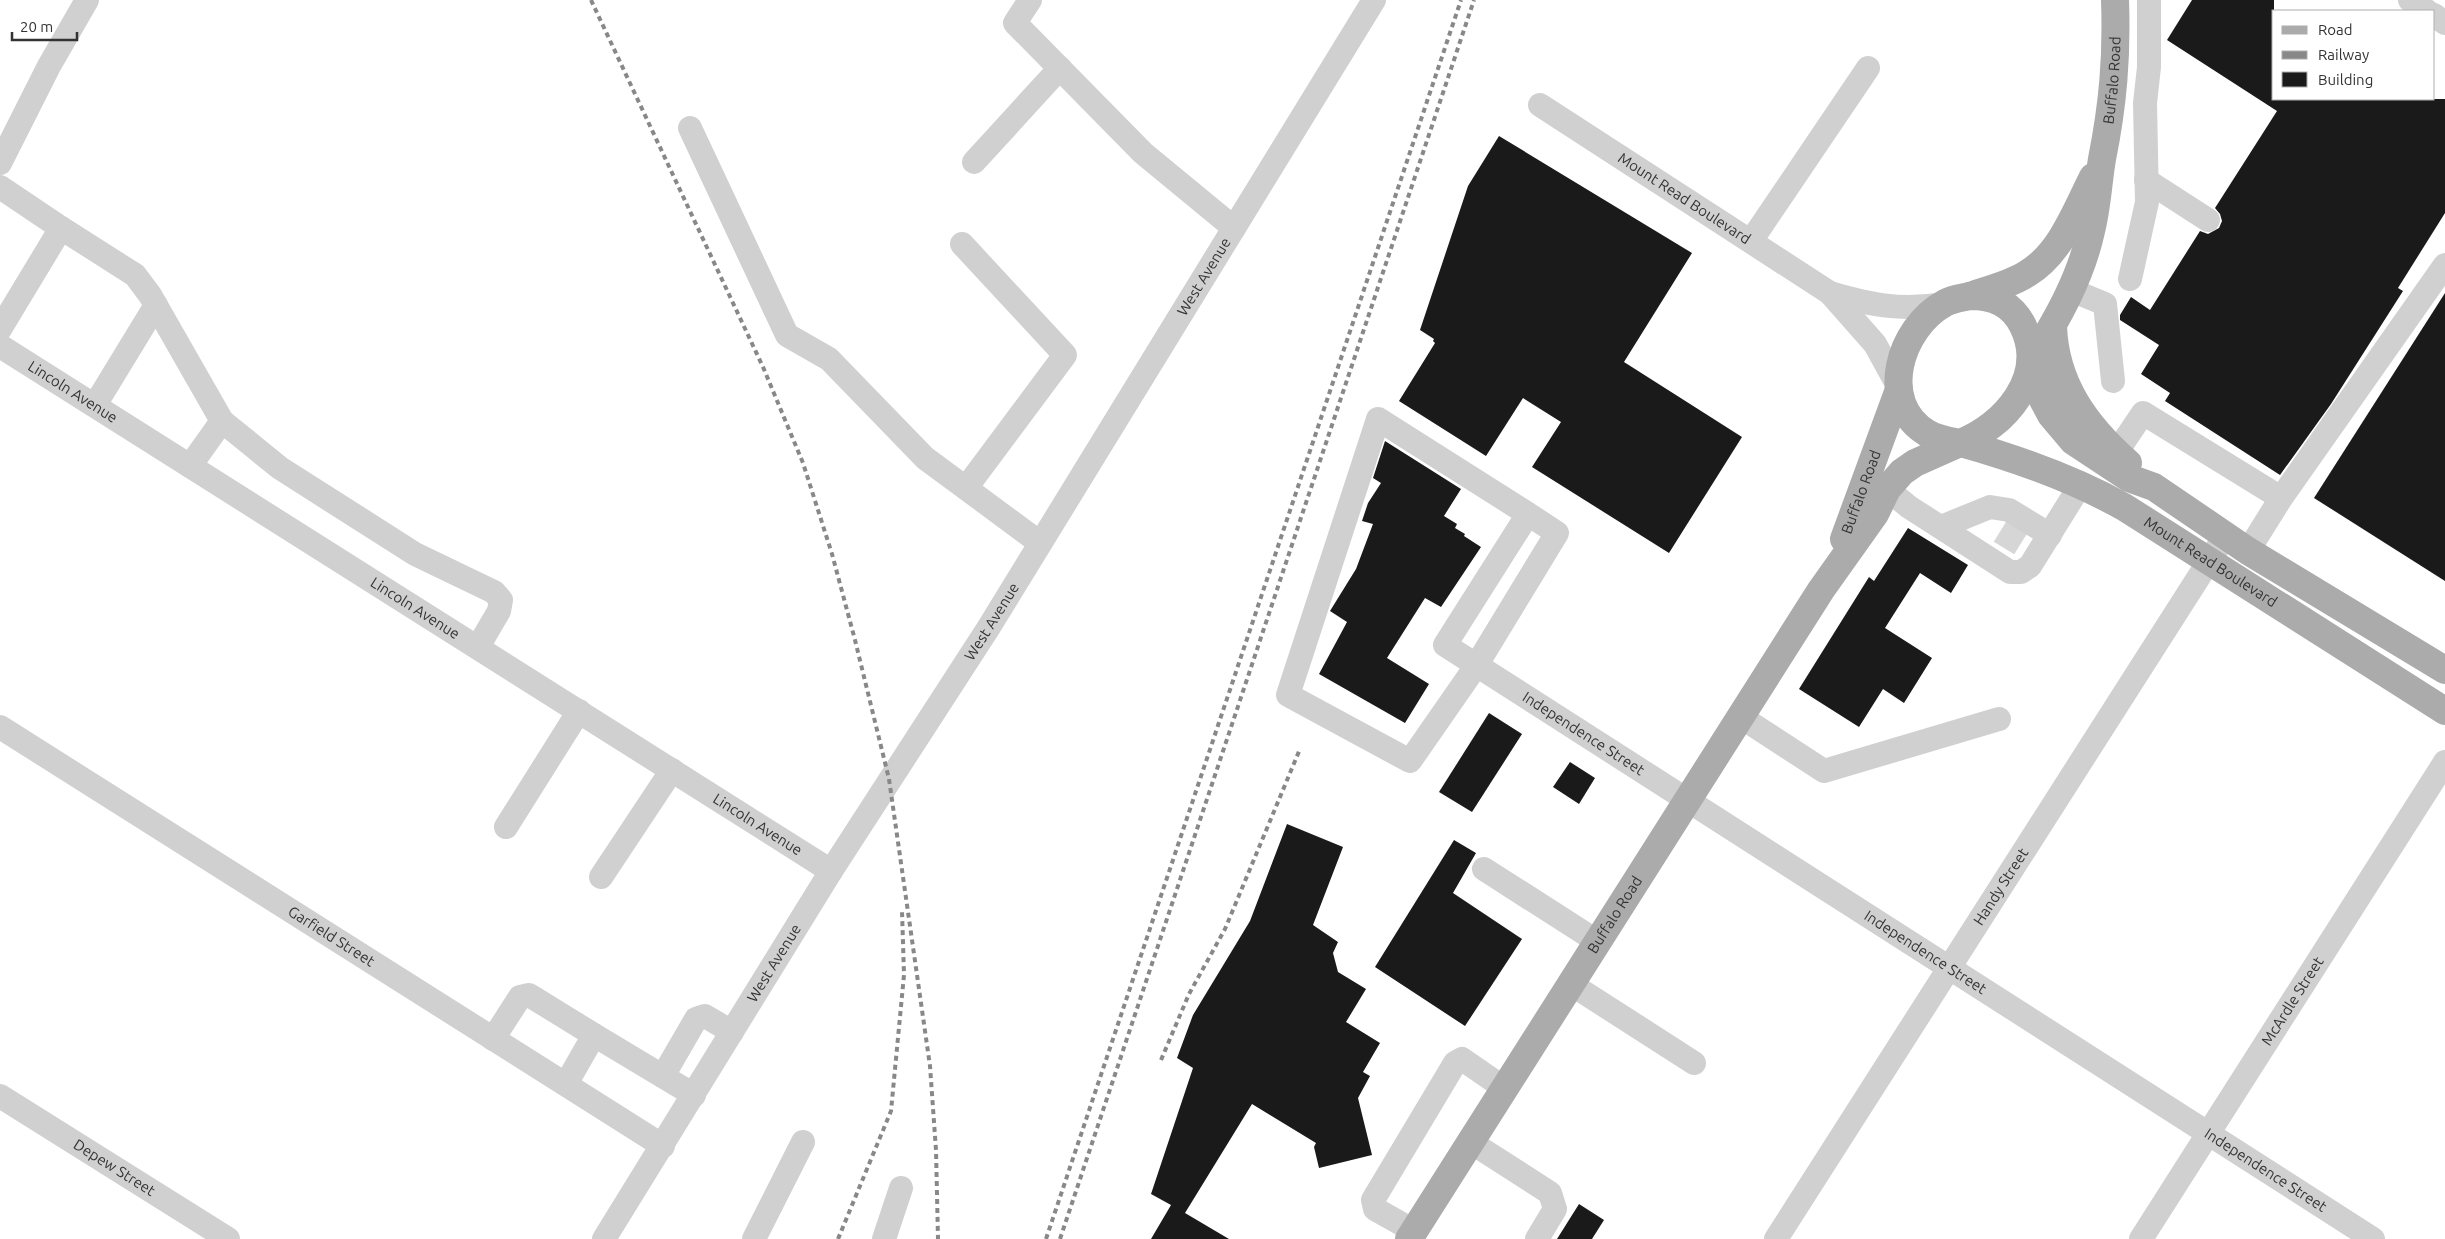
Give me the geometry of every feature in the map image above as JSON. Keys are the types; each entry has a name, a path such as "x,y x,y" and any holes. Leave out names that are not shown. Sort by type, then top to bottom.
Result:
{"main road":[{"name":"Buffalo Road","path":"2032,360 2053,326 2071,290 2092,231 2102,161 2110,122 2114,81 2115,0"},
{"name":"Buffalo Road","path":"1970,296 2026,275 2038,266 2060,239 2102,161"},
{"path":"1970,296 1988,296 1999,301 2018,317 2030,344 2032,360 2028,375 2011,407 1987,428 1960,443 1929,435 1918,428 1909,417 1898,389 1899,371 1909,341 1928,316 1943,304 1970,296"},
{"path":"2053,326 2055,354 2071,397 2090,426 2116,453 2154,486"},
{"name":"Mount Read Boulevard","path":"2032,360 2043,400 2051,415 2073,441 2129,478 2154,486 2248,551 2445,670"},
{"name":"Buffalo Road","path":"1821,590 1870,472 1898,389"},
{"name":"Buffalo Road","path":"1412,1235 1469,1141 1598,942 1821,590 1875,514 1887,489 1902,472 1915,463 1960,443"},
{"name":"Mount Read Boulevard","path":"1960,443 2009,456 2081,484 2124,507 2445,711"}],"street":[{"path":"0,163 49,66 87,0"},
{"path":"1030,0 1014,23 1143,152 1234,228"},
{"name":"West Avenue","path":"604,1239 831,871 1040,543 1374,0"},
{"path":"2130,279 2147,202 2145,103 2149,67 2149,0"},
{"path":"2410,0 2425,10"},
{"path":"974,162 1060,68"},
{"path":"1751,241 1868,68"},
{"name":"Mount Read Boulevard","path":"1540,105 1830,293"},
{"path":"690,128 787,335 829,359 925,458 1040,543"},
{"path":"2146,180 2208,220"},
{"path":"0,187 134,275 156,305 222,421 280,468 415,554 494,592 501,600 499,611 478,647"},
{"path":"0,328 61,228"},
{"path":"962,244 1065,355 966,488"},
{"path":"2248,551 2281,498 2445,265"},
{"path":"2071,290 2105,304 2113,381"},
{"path":"1830,293 1892,307 1915,308 1943,304"},
{"path":"1830,293 1875,344 1898,389"},
{"path":"95,405 156,305"},
{"name":"Lincoln Avenue","path":"0,346 831,871"},
{"path":"2116,453 2142,413 2281,498"},
{"path":"1378,419 1557,533 1476,666 1410,761 1288,696 1378,419"},
{"path":"190,466 222,421"},
{"path":"1887,489 1940,527 2000,555 2010,572 2021,572 2030,566 2081,484"},
{"path":"1940,527 1990,507 2010,510 2020,522 2050,535"},
{"name":"Independence Street","path":"1528,514 1444,645 2373,1239"},
{"name":"Handy Street","path":"1776,1239 2225,536"},
{"path":"506,827 579,711"},
{"path":"1741,717 1824,771 1999,719"},
{"name":"Garfield Street","path":"0,728 662,1146"},
{"name":"McArdle Street","path":"2141,1239 2445,762"},
{"path":"601,877 672,770"},
{"path":"1484,870 1598,942"},
{"path":"1571,984 1694,1063"},
{"path":"493,1038 520,996 530,995 694,1095"},
{"path":"663,1076 696,1019 705,1016 732,1032"},
{"path":"566,1084 594,1035"},
{"path":"1412,1235 1374,1209 1373,1200 1455,1063 1462,1059 1504,1088"},
{"name":"Depew Street","path":"0,1096 228,1239"},
{"path":"1469,1141 1550,1194 1555,1209 1537,1239"},
{"path":"754,1239 803,1142"},
{"path":"884,1239 901,1188"}],"building":[{"path":"2192,0 2274,0 2274,10 2272,10 2272,100 2445,99 2445,213 2398,288 2403,291 2331,404 2280,475 2165,401 2170,393 2141,374 2159,345 2120,320 2120,315 2131,297 2150,310 2200,231 2208,234 2219,228 2222,221 2220,214 2215,208 2277,111 2167,40"},
{"path":"1499,136 1692,253 1624,362 1742,437 1669,553 1532,467 1561,422 1523,398 1486,456 1399,401 1435,343 1434,339 1420,330 1468,186"},
{"path":"2445,293 2445,581 2314,498"},
{"path":"1385,441 1461,489 1444,516 1457,524 1455,528 1465,534 1464,536 1481,547 1441,607 1425,598 1387,658 1429,684 1405,723 1319,674 1347,622 1330,611 1356,569 1373,524 1362,521 1368,503 1381,483 1373,478"},
{"path":"1908,528 1968,565 1951,593 1920,573 1885,628 1932,658 1904,703 1883,689 1859,727 1799,689 1869,577 1874,581"},
{"path":"1489,713 1522,734 1472,812 1439,792"},
{"path":"1570,762 1595,778 1579,804 1553,787"},
{"path":"1287,824 1343,847 1313,925 1338,942 1333,953 1338,972 1366,989 1346,1022 1380,1043 1363,1072 1370,1076 1358,1098 1372,1155 1319,1168 1314,1147 1316,1143 1252,1104 1185,1213 1229,1239 1151,1239 1171,1205 1151,1194 1193,1068 1177,1058 1193,1015 1250,921"},
{"path":"1454,840 1476,853 1453,893 1522,939 1465,1026 1375,967"},
{"path":"1579,1204 1604,1220 1592,1239 1557,1239"}],"tunnel":[{"path":"2004,548 2017,527"}],"railway":[{"path":"591,0 763,367 803,463 832,554 889,779 930,1066 936,1150 938,1239"},
{"path":"1046,1239 1461,0"},
{"path":"1060,1239 1474,0"},
{"path":"1161,1060 1189,994 1225,929 1300,749"},
{"path":"838,1239 891,1111 904,975 902,911"}]}
